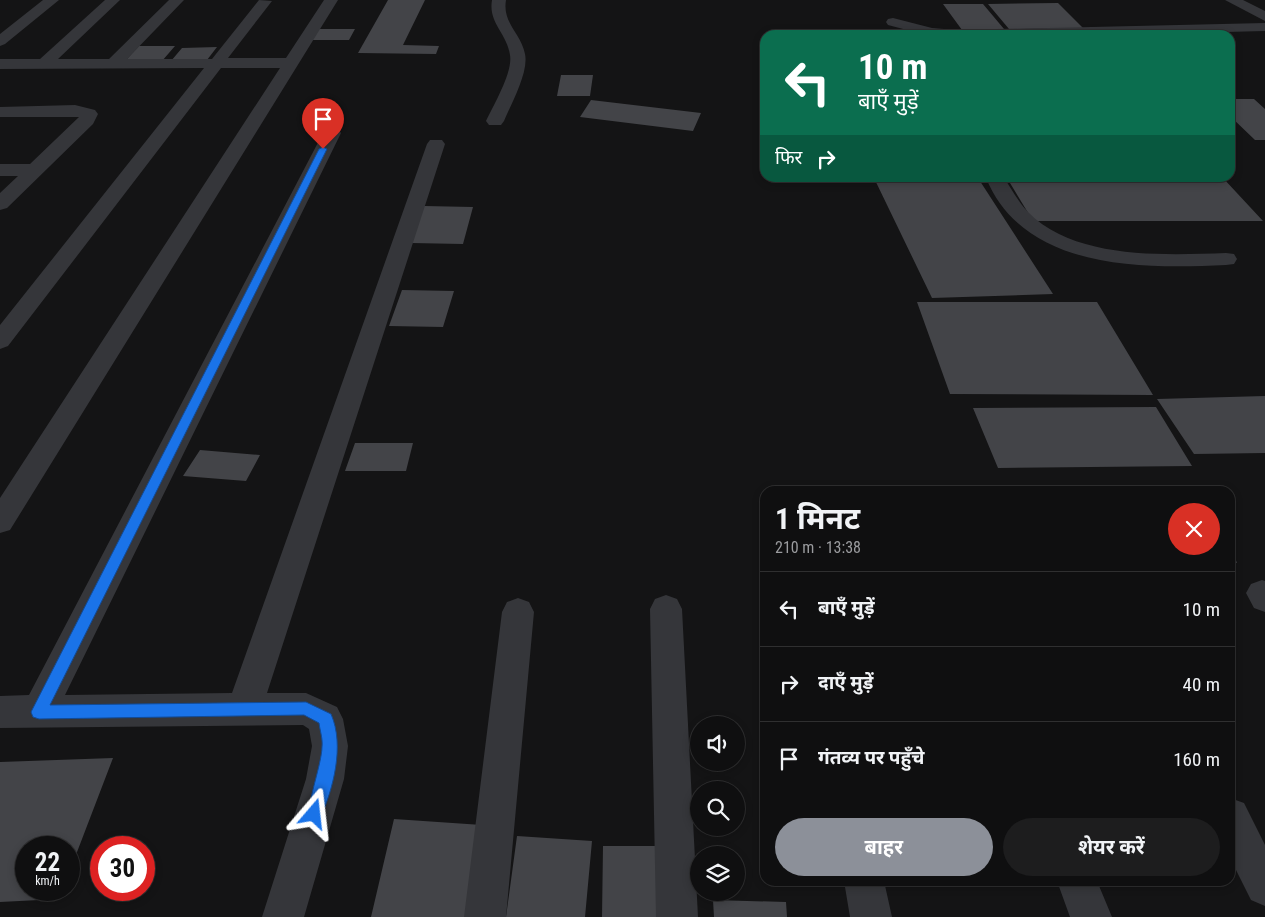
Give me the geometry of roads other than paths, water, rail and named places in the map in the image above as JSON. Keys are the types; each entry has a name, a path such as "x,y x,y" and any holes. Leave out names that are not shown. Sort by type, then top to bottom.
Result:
{"street":[{"path":"0,41 52,0"},
{"path":"44,64 113,0"},
{"path":"114,63 177,0"},
{"path":"0,522 331,0"},
{"path":"495,121 518,66 519,57 517,46 497,17 499,0"},
{"path":"1232,0 1265,17"},
{"path":"1255,0 1265,5"},
{"path":"4,330 265,1"},
{"path":"889,7 899,30"},
{"path":"894,22 924,30"},
{"path":"1162,30 1265,28"},
{"path":"0,64 290,63"},
{"path":"0,112 75,110 89,114 87,120 33,170 0,204"},
{"path":"39,712 332,133"},
{"path":"244,710 436,144"},
{"path":"0,170 33,170"},
{"path":"997,182 1025,220 1045,234 1075,246 1136,260 1162,262 1226,260"},
{"path":"666,609 678,917"},
{"path":"485,917 518,612"},
{"path":"0,712 306,709 325,719 330,746 325,779 283,917"},
{"path":"1235,827 1265,886"},
{"path":"865,886 871,917"},
{"path":"1079,886 1092,917"}]}
